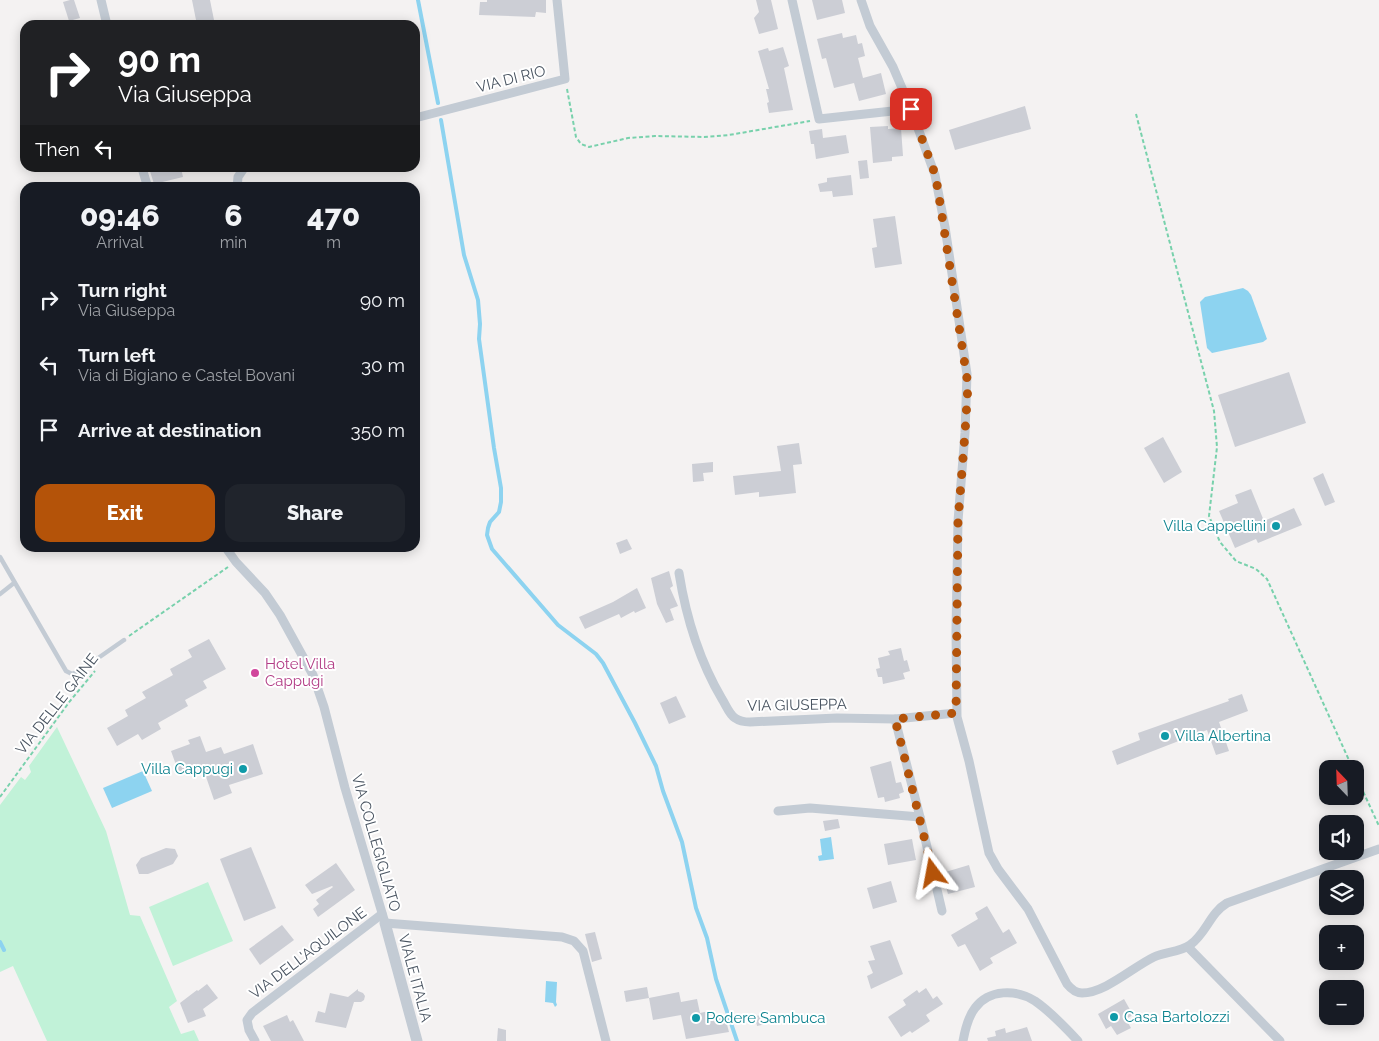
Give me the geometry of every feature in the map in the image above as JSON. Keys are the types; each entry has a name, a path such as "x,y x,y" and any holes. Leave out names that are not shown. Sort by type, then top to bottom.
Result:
{"street":[{"path":"102,0 106,20"},
{"name":"VIA DI RIO","path":"420,117 565,79 557,0"},
{"path":"792,0 819,119 911,109"},
{"path":"861,0 870,26 894,67 935,174 967,374 965,433 958,521 956,713 989,853 998,869 1028,909 1071,989 1082,993 1097,989 1154,957 1188,947 1195,941 1216,912 1227,903 1379,849"},
{"name":"VIA COLLEGIGLIATO","path":"229,552 272,603 299,647 313,675 324,707 345,788 383,918 562,937 574,941 580,947 585,957 606,1041"},
{"name":"VIA GIUSEPPA","path":"679,573 687,618 700,653 718,693 736,719 750,722 837,718 895,719 956,713"},
{"path":"895,719 942,911"},
{"path":"778,811 810,808 920,817"},
{"name":"VIA DELL'AQUILONE","path":"255,1041 249,1030 247,1020 252,1012 383,918"},
{"name":"VIALE ITALIA","path":"383,918 417,1041"},
{"path":"1188,947 1280,1041"},
{"path":"962,1041 976,1006 993,995 1010,992 1025,996 1040,1005 1078,1041"}],"lane":[{"path":"0,557 66,671 72,674 81,670 124,640"},
{"path":"0,594 14,583"}],"path":[{"path":"565,79 575,133 581,144 589,147 628,138 729,135 819,119"},
{"path":"1136,114 1214,411 1217,447 1209,516 1220,542 1236,561 1256,569 1266,579 1349,760"},
{"path":"124,640 236,562"},
{"name":"VIA DELLE GAINE","path":"0,797 70,701 98,668"},
{"path":"1364,794 1379,826"}],"green space":[{"path":"57,727 106,831 130,915 140,916 177,1001 169,1007 181,1034 194,1030 199,1041 47,1041 13,966 0,972 0,805 21,777 25,780 31,772 29,766"},
{"path":"208,882 233,941 173,966 149,907"}],"water":[{"path":"1243,288 1251,295 1267,339 1263,342 1212,353 1207,348 1200,302 1205,297"},
{"path":"143,771 152,791 112,808 103,788"},
{"path":"831,837 834,859 819,861 818,856 822,855 820,839"},
{"path":"546,981 557,982 557,1005 555,1007 553,1003 545,1002"}],"building":[{"path":"74,0 80,18 69,20 63,2"},
{"path":"192,0 210,0 214,20 196,20"},
{"path":"487,0 546,0 546,13 536,12 535,17 479,15 480,2 487,2"},
{"path":"756,0 771,0 778,29 759,34 754,18 759,12"},
{"path":"812,0 842,0 845,13 817,20"},
{"path":"842,33 843,38 856,35 858,44 862,43 865,56 858,58 863,78 881,73 886,94 859,101 854,83 834,88 826,58 822,59 817,39"},
{"path":"783,47 789,66 784,68 793,110 769,113 766,89 769,89 758,51 768,48 769,51"},
{"path":"1025,106 1031,129 955,150 949,130"},
{"path":"888,126 888,129 901,128 903,156 892,157 892,161 873,163 870,127"},
{"path":"822,129 823,138 846,135 849,153 816,159 814,144 811,144 809,131"},
{"path":"867,160 869,178 860,179 858,161"},
{"path":"150,172 182,172 183,177 153,182"},
{"path":"851,175 853,195 833,197 832,191 820,192 818,184 827,182 827,178"},
{"path":"895,216 902,264 875,268 872,248 877,247 873,219"},
{"path":"1289,372 1306,423 1235,447 1218,395"},
{"path":"1163,437 1182,472 1164,483 1144,448"},
{"path":"799,443 802,464 793,465 796,493 759,497 759,492 735,495 733,476 781,471 777,446"},
{"path":"713,462 713,472 703,473 704,481 693,482 692,464"},
{"path":"1323,473 1335,502 1325,506 1313,478"},
{"path":"1251,489 1264,521 1294,508 1302,525 1258,543 1256,539 1235,548 1219,511 1238,503 1235,495"},
{"path":"627,539 632,549 620,554 616,543"},
{"path":"669,571 673,586 670,588 678,606 670,609 674,620 666,623 657,604 651,578"},
{"path":"637,588 646,608 635,613 634,611 621,618 619,614 585,629 579,617 613,602"},
{"path":"209,639 226,669 203,681 207,688 185,700 188,706 158,723 161,729 142,740 138,734 117,746 107,728 128,716 125,710 146,698 142,692 173,675 170,669 192,657 188,650"},
{"path":"901,648 904,661 907,660 910,671 903,673 905,679 883,684 882,677 878,677 876,669 880,668 878,658 890,655 888,651"},
{"name":"Villa Albertina","path":"1242,694 1248,711 1219,722 1229,751 1216,755 1207,730 1117,765 1112,751 1140,740 1138,733 1229,701 1228,699"},
{"path":"676,696 686,717 669,724 660,703"},
{"path":"200,736 206,752 221,747 224,754 253,744 263,774 229,785 232,793 214,800 204,771 200,772 198,767 179,773 171,751 190,744 188,740"},
{"path":"891,761 896,783 901,782 904,792 899,794 900,798 885,802 884,797 878,798 870,767"},
{"path":"838,819 840,828 825,831 823,821"},
{"path":"912,839 916,860 888,865 884,844"},
{"path":"251,847 276,908 244,921 220,859"},
{"path":"166,848 175,849 178,856 173,864 148,874 139,874 136,865 141,858"},
{"path":"336,863 355,890 318,917 313,909 319,904 316,900 333,887 312,894 305,885"},
{"path":"969,865 975,887 948,894 942,873"},
{"path":"891,881 897,902 873,909 867,888"},
{"path":"987,906 1003,933 1009,929 1017,943 990,958 993,963 980,971 965,944 958,947 951,935 978,919 975,913"},
{"path":"282,925 294,940 260,965 249,949"},
{"path":"595,932 602,959 592,962 585,934"},
{"path":"890,940 903,974 871,989 867,976 873,973 868,961 875,960 870,946"},
{"path":"207,984 218,998 203,1009 206,1016 188,1023 180,1003"},
{"path":"647,987 649,998 626,1002 624,991"},
{"path":"926,988 933,999 937,996 943,1004 926,1015 930,1021 912,1033 910,1031 901,1037 888,1017 906,1005 903,1000 917,990 919,993"},
{"path":"358,989 365,996 364,1000 354,1002 346,1028 315,1022 318,1011 325,1013 330,993 348,997"},
{"name":"Podere Sambuca","path":"679,992 681,1002 697,999 700,1013 709,1011 711,1021 725,1017 729,1032 686,1039 681,1015 653,1020 649,998"},
{"name":"Casa Bartolozzi","path":"1124,999 1133,1015 1126,1019 1131,1028 1117,1035 1111,1026 1106,1029 1098,1014"},
{"path":"771,1014 772,1023 757,1026 755,1016"},
{"path":"287,1015 290,1022 293,1020 304,1041 271,1041 263,1026"},
{"path":"1027,1027 1032,1041 988,1041 987,1038 996,1036 995,1031 1005,1028 1006,1033"},
{"path":"498,1028 506,1030 506,1041 497,1041"}],"waterway":[{"path":"418,0 438,103"},
{"path":"441,120 464,255 478,300 479,339 501,488 499,512 490,522 487,535 492,549 558,625 596,654 603,663 635,723 656,766 682,842 696,908 707,938 716,979 737,1041"},
{"path":"0,942 4,950"}],"place":[{"name":"Villa Cappellini","path":"1276,526"},
{"name":"Hotel Villa Cappugi","path":"255,673"},
{"name":"Villa Albertina","path":"1165,736"},
{"name":"Villa Cappugi","path":"243,769"},
{"name":"Casa Bartolozzi","path":"1114,1017"},
{"name":"Podere Sambuca","path":"696,1018"}],"route":[{"path":"911,109 935,174 945,228 968,385 958,521 956,713 895,719 933,873"}]}
